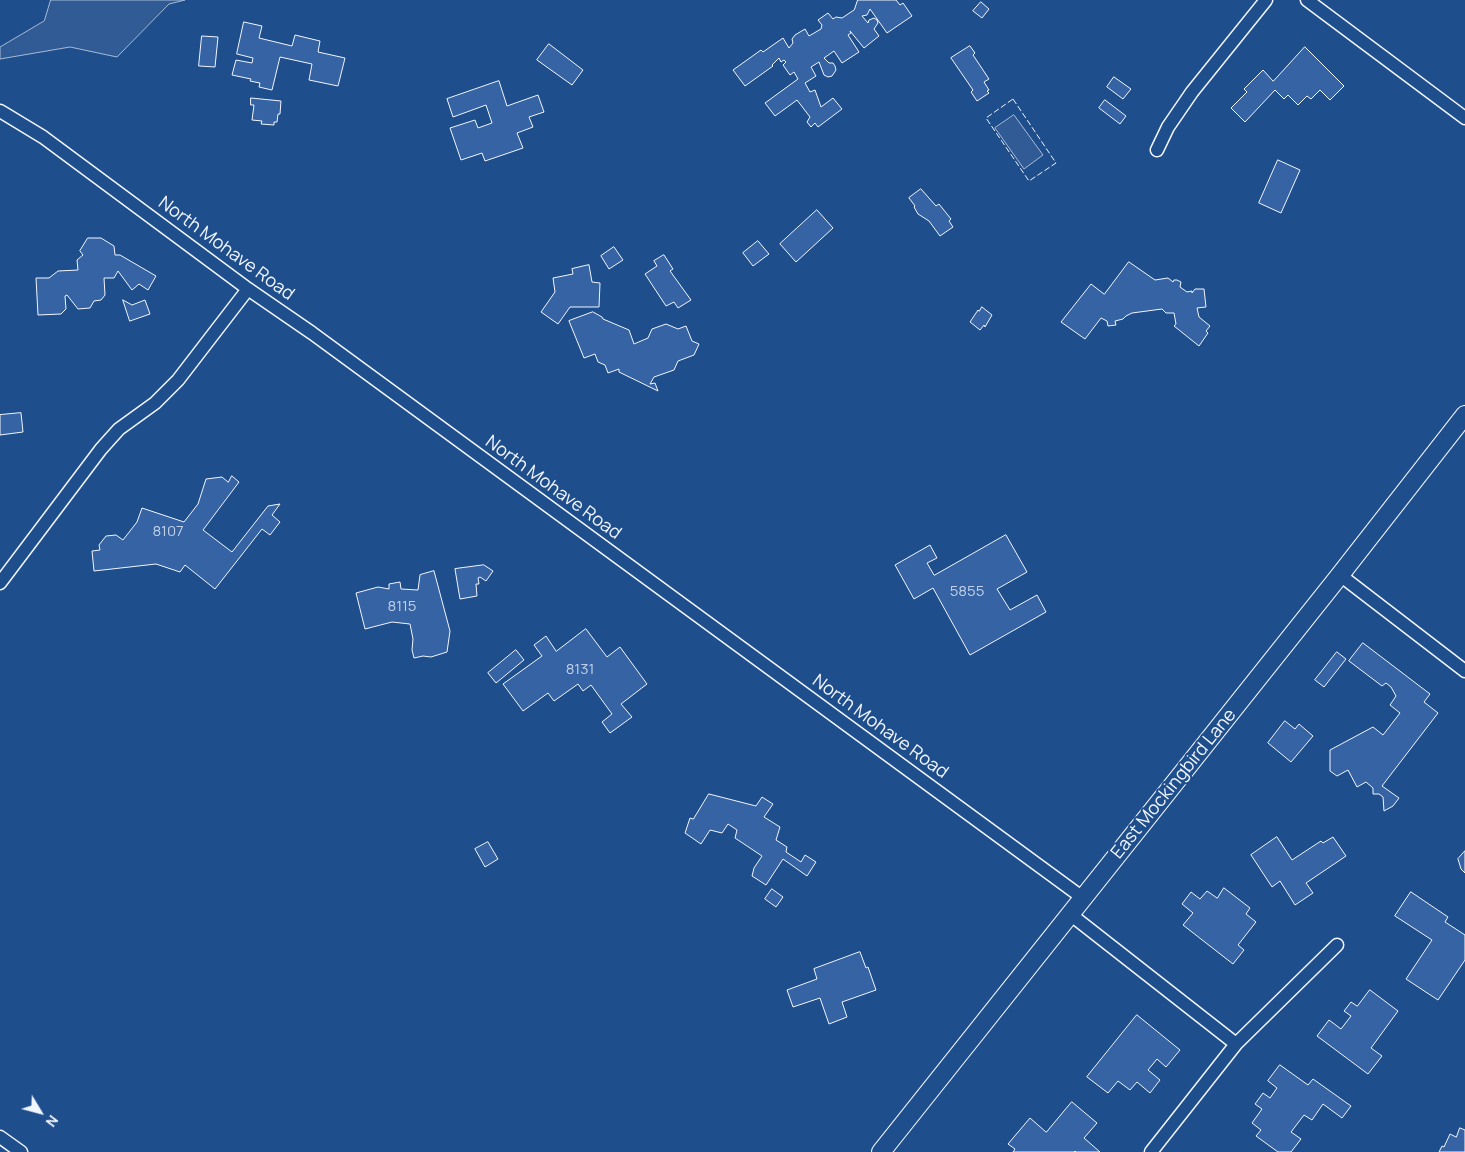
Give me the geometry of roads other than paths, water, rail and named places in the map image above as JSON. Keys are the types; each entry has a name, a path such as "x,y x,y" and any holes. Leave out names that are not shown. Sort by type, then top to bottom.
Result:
{"street":[{"path":"1157,150 1168,127 1192,92 1266,0"},
{"path":"1307,0 1465,118"},
{"name":"North Mohave Road","path":"0,111 42,137 248,289 312,333 1083,898"},
{"path":"0,583 101,449 119,429 155,403 178,380 248,289"},
{"name":"East Mockingbird Lane","path":"880,1152 1340,575 1465,415"},
{"path":"1340,575 1465,671"},
{"path":"1070,914 1236,1044"},
{"path":"1151,1152 1236,1044 1338,945"},
{"path":"0,1137 21,1152"}]}
